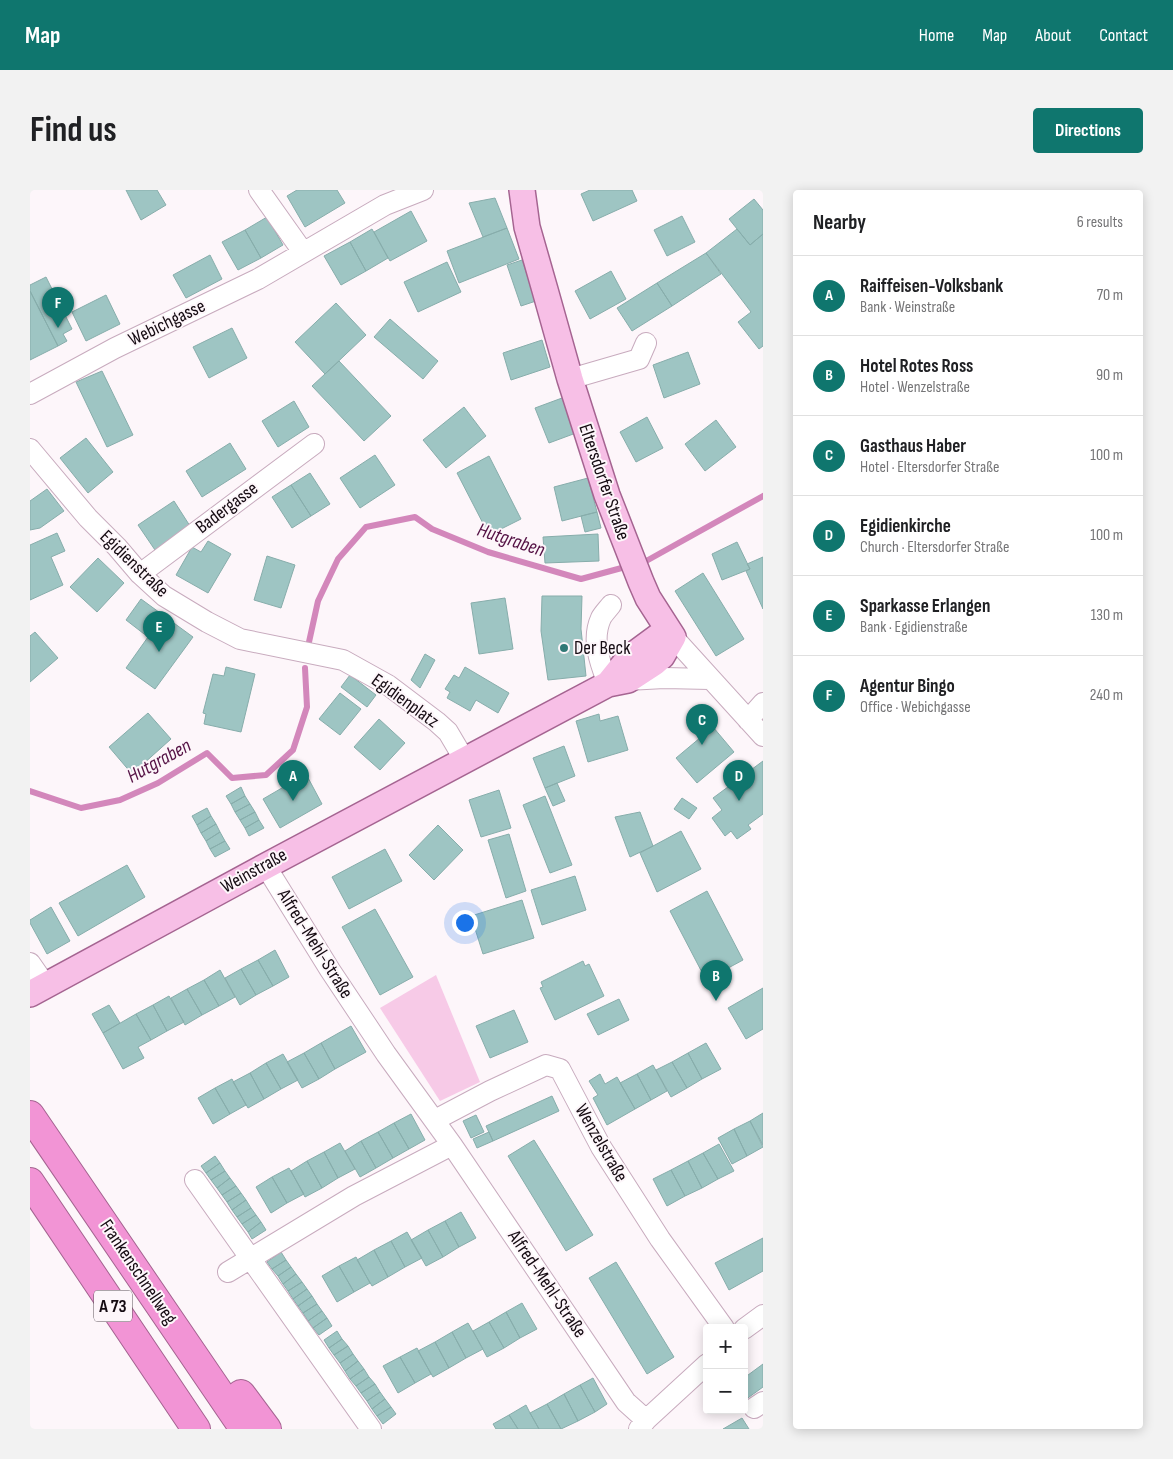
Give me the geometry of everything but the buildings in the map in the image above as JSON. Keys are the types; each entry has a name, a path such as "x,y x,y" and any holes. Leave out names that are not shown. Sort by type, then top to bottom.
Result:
{"highway":[{"name":"Frankenschnellweg","path":"30,1115 244,1429"},
{"name":"Frankenschnellweg","path":"30,1182 196,1429"},
{"path":"114,1237 154,1278 267,1429"}],"main road":[{"name":"Eltersdorfer Straße","path":"522,190 527,227 570,379 606,495 641,582 670,634"},
{"path":"464,759 618,682 628,658 670,634"},
{"name":"Weinstraße","path":"38,990 265,865 464,759"}],"street":[{"path":"259,190 303,252"},
{"name":"Webichgasse","path":"30,394 115,348 258,279 384,204 423,190"},
{"path":"570,379 639,359 646,343"},
{"name":"Badergasse","path":"140,574 314,444"},
{"name":"Egidienstraße","path":"30,449 88,518 117,547 140,574 164,596 240,639 264,644"},
{"path":"611,605 601,618 597,637 597,656 618,682 664,678 710,679"},
{"name":"Eltersdorfer Straße","path":"670,634 763,736"},
{"name":"Egidienplatz","path":"264,644 343,660 388,686 437,722 448,732 464,759"},
{"path":"748,720 763,703"},
{"name":"Alfred-Mehl-Straße","path":"265,865 360,1016 452,1144 642,1424"},
{"name":"Weinstraße","path":"30,963 38,990"},
{"name":"Wenzelstraße","path":"435,1120 490,1091 546,1065 560,1069 601,1147 660,1239 721,1324"},
{"path":"228,1272 354,1196 452,1144"},
{"path":"195,1180 371,1429"},
{"path":"748,1326 763,1315"},
{"path":"642,1424 703,1368"}],"shaded area":[{"path":"436,975 480,1082 440,1101 380,1008"}],"waterway":[{"name":"Hutgraben","path":"639,563 648,560 763,496"},
{"name":"Hutgraben","path":"309,642 318,601 338,559 366,527 415,517 432,529 488,552 581,579 629,566"},
{"name":"Hutgraben","path":"30,791 81,808 120,800 158,783 207,753 232,778 266,775 293,750 307,707 305,668"}],"place":[{"name":"Agentur Bingo","path":"58,328"},
{"name":"Der Beck","path":"564,648"},
{"name":"Sparkasse Erlangen","path":"159,652"},
{"name":"Gasthaus Haber","path":"702,745"},
{"name":"Raiffeisen-Volksbank","path":"293,801"},
{"name":"Egidienkirche","path":"739,801"},
{"name":"Hotel Rotes Ross","path":"716,1001"}]}
